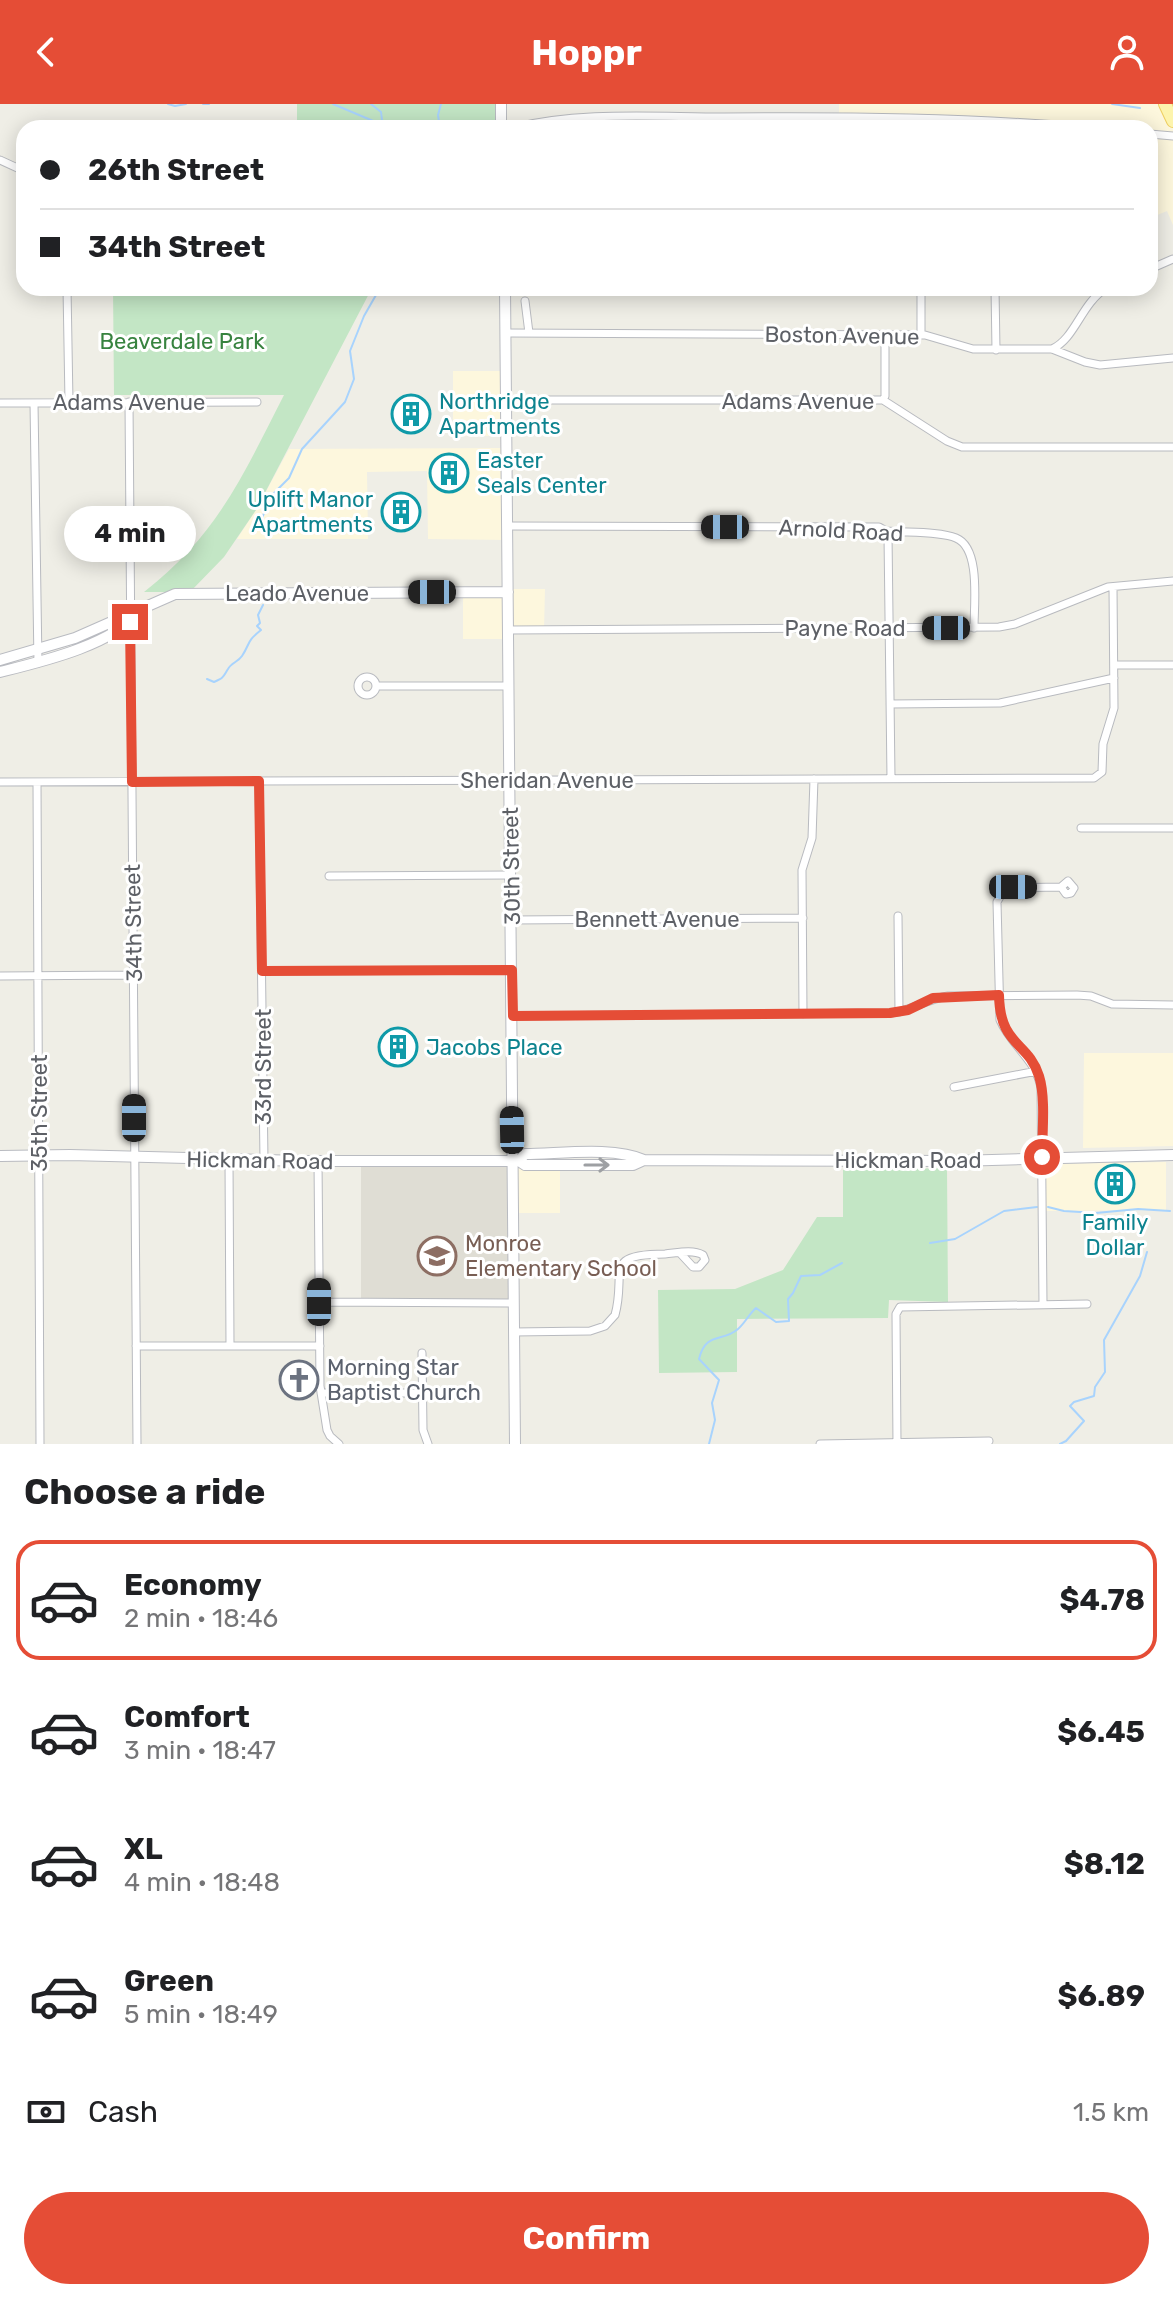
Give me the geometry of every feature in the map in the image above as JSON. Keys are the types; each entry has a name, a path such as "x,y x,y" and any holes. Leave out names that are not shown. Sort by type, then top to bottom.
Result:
{"main road":[{"path":"1165,104 1173,121"}],"street":[{"path":"555,120 599,117 852,116 971,120"},
{"path":"67,296 69,402"},
{"name":"30th Street","path":"505,296 516,1161 515,1444"},
{"path":"921,296 921,335"},
{"path":"995,296 996,350"},
{"path":"1052,349 1065,341 1085,306 1097,296"},
{"path":"525,301 529,333"},
{"name":"Boston Avenue","path":"505,333 921,335 973,349 1052,349 1100,365 1173,358"},
{"path":"883,400 885,334"},
{"name":"Adams Avenue","path":"506,400 883,400 947,441 962,447 1173,447"},
{"name":"34th Street","path":"129,402 137,1444"},
{"name":"Adams Avenue","path":"0,403 257,402"},
{"path":"34,403 38,663"},
{"name":"Arnold Road","path":"507,526 879,527 886,531 951,537 966,544 972,556 974,628"},
{"path":"886,531 891,778"},
{"name":"Payne Road","path":"509,630 974,628 1015,624 1113,587 1173,581"},
{"path":"890,704 1000,703 1114,678 1113,587"},
{"name":"Leado Avenue","path":"130,617 160,598 182,594 508,592"},
{"path":"0,660 38,650 130,617"},
{"path":"0,672 76,649 130,617"},
{"path":"1114,665 1173,665"},
{"name":"Sheridan Avenue","path":"0,782 1094,778 1101,775 1103,768 1103,744 1114,708 1114,678"},
{"path":"376,686 509,686"},
{"path":"803,1014 802,870 812,838 814,779"},
{"name":"33rd Street","path":"259,781 264,1161"},
{"name":"35th Street","path":"37,782 40,1444"},
{"path":"1081,828 1173,828"},
{"path":"329,876 511,875"},
{"path":"1043,1304 1041,1088 1037,1071 1000,1020 997,902 1008,888 1061,887"},
{"path":"898,916 899,1012"},
{"name":"Bennett Avenue","path":"512,920 803,918"},
{"path":"262,971 512,970"},
{"path":"0,976 134,975"},
{"path":"513,1016 899,1012 933,998 999,995 1077,995 1091,996 1112,1004 1173,1005"},
{"path":"954,1087 1037,1071"},
{"name":"Hickman Road","path":"0,1156 264,1161 516,1161 525,1154 582,1153 633,1155 644,1160 957,1161 1173,1155"},
{"path":"229,1160 230,1346"},
{"path":"318,1161 321,1393 327,1430 339,1444"},
{"path":"514,1332 599,1329 615,1315 618,1276 624,1262 639,1254 680,1253"},
{"path":"319,1302 514,1303"},
{"path":"897,1443 898,1308 1087,1304"},
{"path":"136,1346 320,1346"},
{"path":"422,1353 423,1430 428,1444"},
{"path":"321,1393 423,1393"},
{"path":"820,1444 989,1441"}],"shaded area":[{"path":"839,104 1165,104 1173,121 1173,225 1167,211 1158,215 1158,120 921,120 839,116"},
{"path":"453,371 506,371 508,540 428,539 427,471 367,472 368,539 237,539 289,449 502,448 501,436 453,436"},
{"path":"545,589 544,630 509,630 509,639 463,639 463,592"},
{"path":"1084,1053 1173,1053 1173,1146 1083,1148"},
{"name":"Monroe Elementary School","path":"361,1161 512,1161 514,1303 361,1302"},
{"path":"512,1161 560,1161 560,1213 513,1213"},
{"path":"1166,1162 1166,1210 1046,1211 1045,1170 1050,1164"}],"green space":[{"path":"297,104 495,104 496,120 297,120"},
{"name":"Beaverdale Park","path":"113,296 368,296 256,510 224,557 190,592 144,592 170,570 210,526 241,478 284,395 114,395"},
{"path":"947,1168 948,1302 889,1300 888,1318 737,1319 737,1372 659,1373 658,1290 735,1289 783,1270 817,1217 843,1217 843,1170"}],"waterway":[{"path":"168,104 186,104"},
{"path":"203,104 209,104"},
{"path":"333,104 371,120"},
{"path":"371,104 381,112 382,120"},
{"path":"439,120 441,104"},
{"path":"1112,104 1140,108"},
{"path":"261,521 270,497 289,478 302,449 345,402 354,379 350,351 375,296"},
{"path":"207,679 214,682 222,678 242,656 261,630 257,626 263,605"},
{"path":"930,1243 955,1239 1004,1211 1037,1207"},
{"path":"1048,1207 1096,1213 1138,1209 1170,1211"},
{"path":"1060,1444 1084,1421 1070,1406 1094,1396 1095,1387 1105,1372 1104,1340 1140,1276 1147,1252"},
{"path":"709,1444 715,1420 712,1403 719,1380 699,1359 706,1344 738,1329 756,1308 776,1322 789,1321 788,1299 801,1276 820,1275 842,1263"}],"place":[{"name":"Northridge Apartments","path":"411,414"},
{"name":"Easter Seals Center","path":"449,473"},
{"name":"Uplift Manor Apartments","path":"401,512"},
{"name":"Jacobs Place","path":"398,1047"},
{"name":"Family Dollar","path":"1115,1184"},
{"name":"Monroe Elementary School","path":"437,1256"},
{"name":"Morning Star Baptist Church","path":"299,1380"}],"route":[{"path":"130,622 132,782 259,781 262,971 512,970 513,1016 890,1013 908,1010 933,998 999,995 1000,1020 1004,1029 1039,1076 1042,1157"}]}
